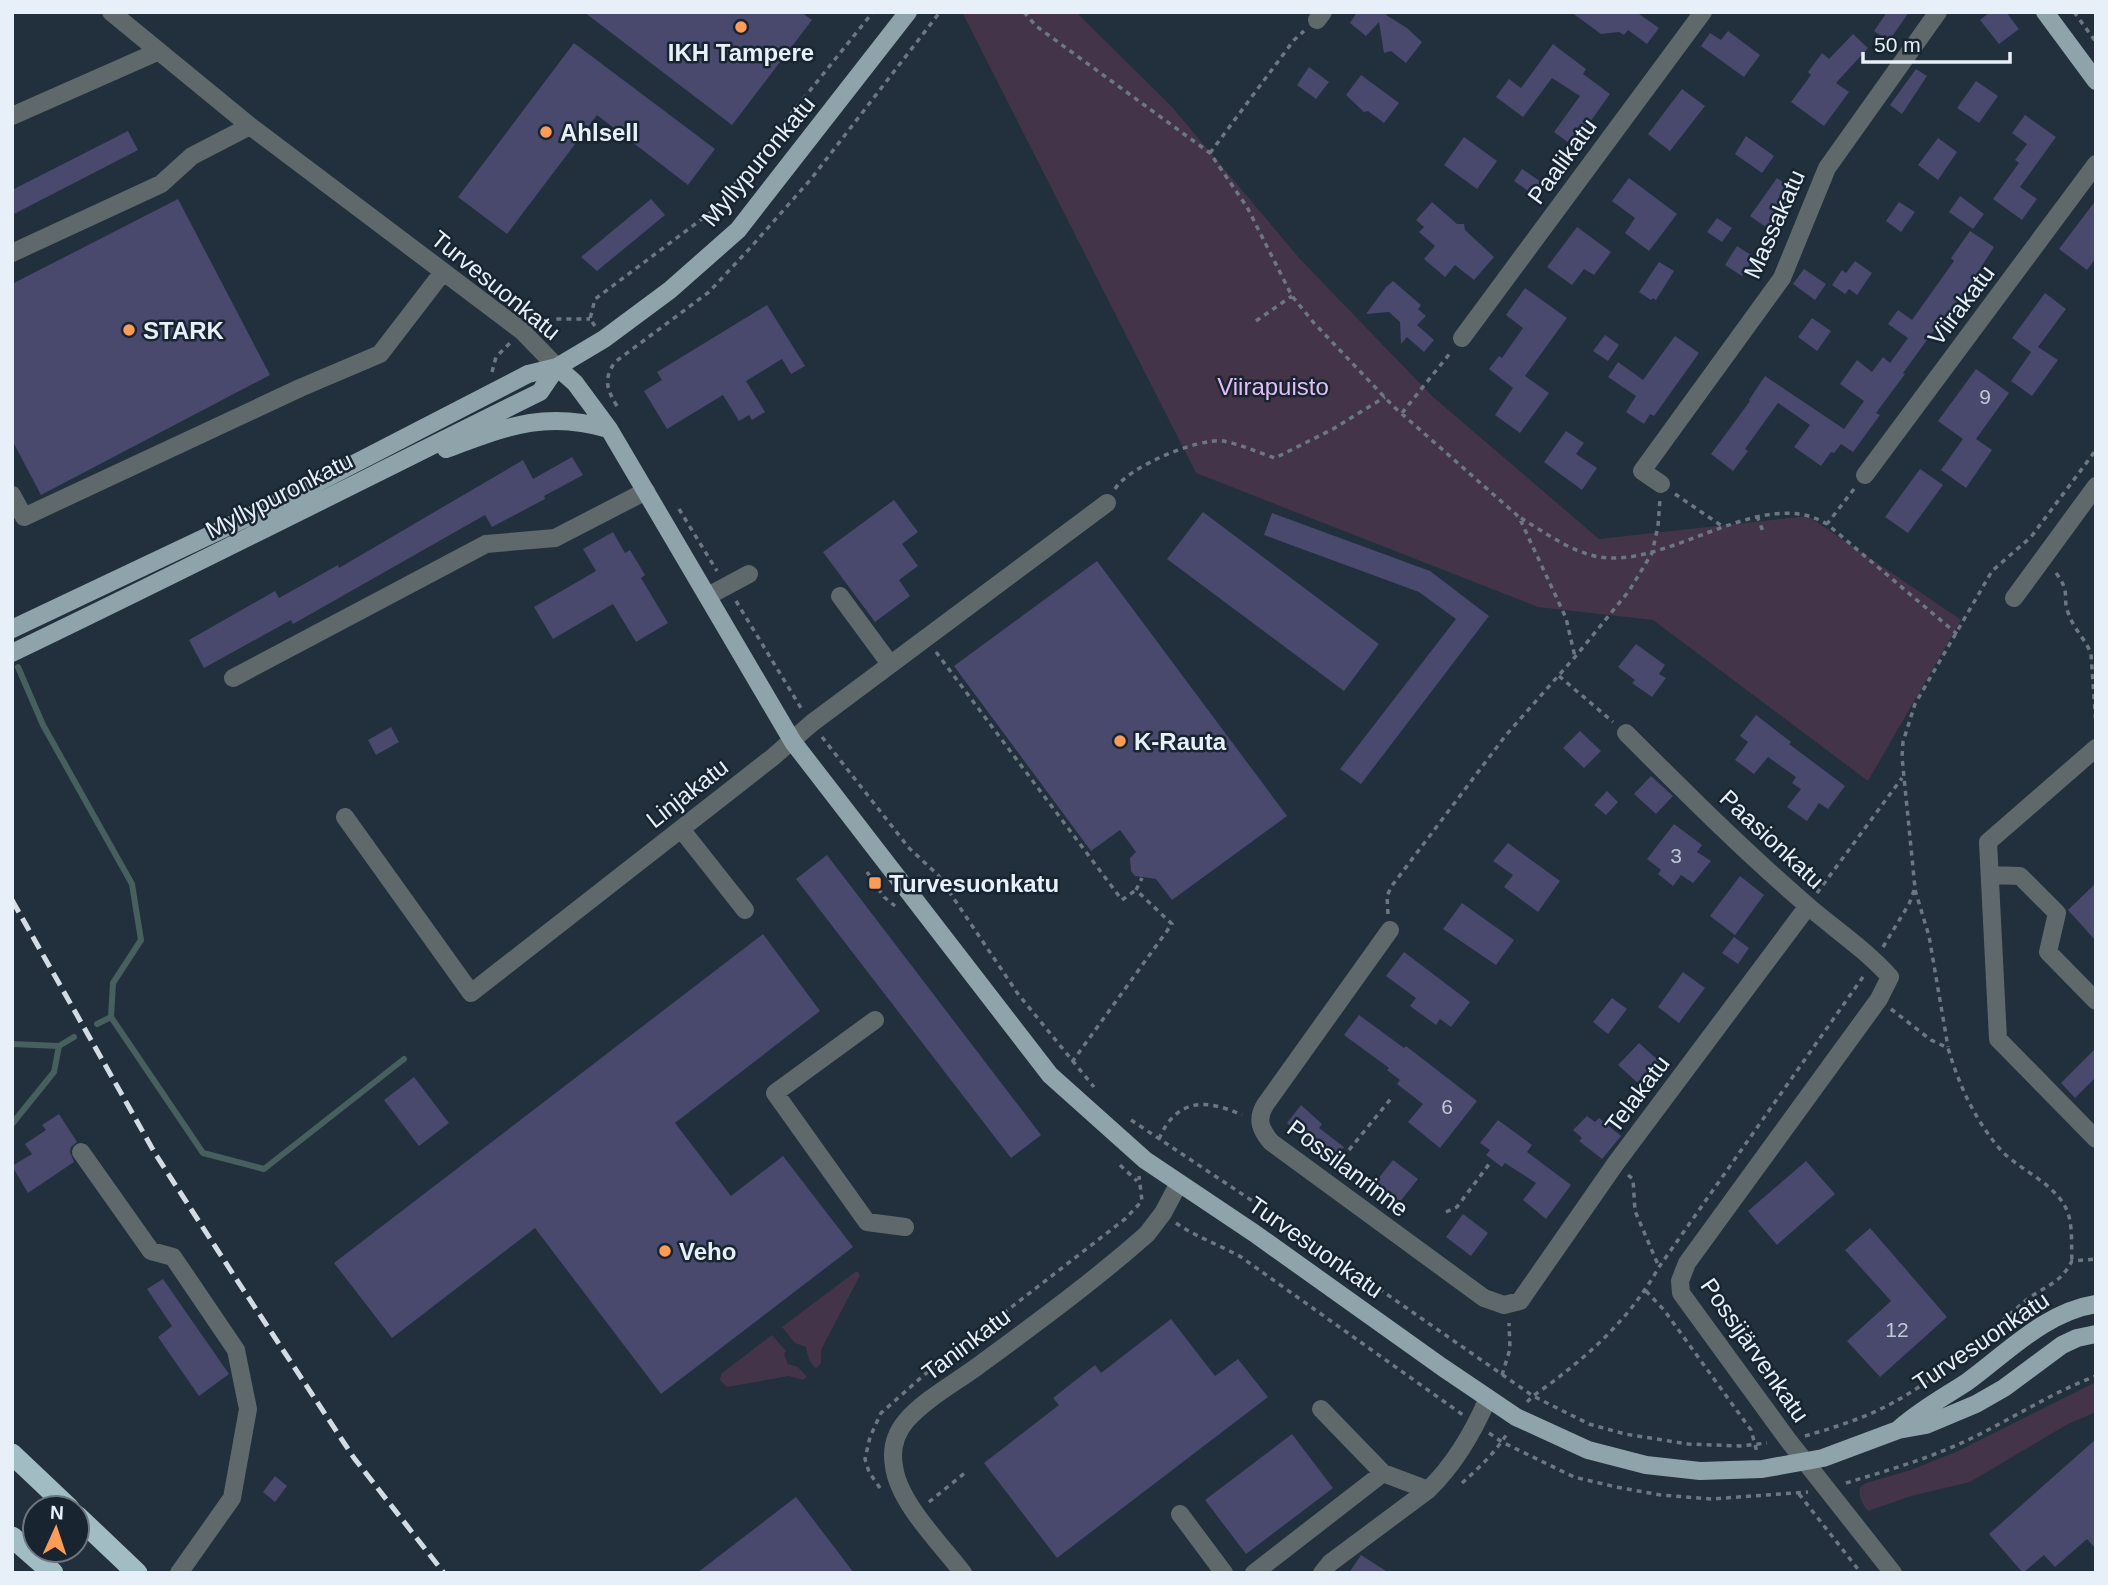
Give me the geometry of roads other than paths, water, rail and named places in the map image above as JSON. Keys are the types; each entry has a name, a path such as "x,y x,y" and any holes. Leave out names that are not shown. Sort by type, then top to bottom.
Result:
{"highway":[{"path":"12,1454 54,1494"},
{"path":"91,1529 137,1573"},
{"path":"12,1538 53,1573"}],"main road":[{"name":"Myllypuronkatu","path":"12,629 350,467 528,374 558,367 604,339 670,290 738,230 908,12"},
{"path":"2045,12 2096,81"},
{"name":"Myllypuronkatu","path":"12,653 195,566 540,392 558,367"},
{"name":"Turvesuonkatu","path":"558,367 575,383 609,429 793,741 1050,1075 1145,1160 1516,1417 1562,1440 1622,1460 1700,1471 1762,1469 1806,1462 1898,1430 1926,1425 1976,1404 2004,1388 2062,1345 2096,1334"},
{"path":"314,504 445,450 528,422 587,422 609,429"},
{"name":"Turvesuonkatu","path":"1898,1430 1917,1413 1964,1384 2042,1324 2064,1312 2096,1304"}],"street":[{"name":"Turvesuonkatu","path":"111,12 250,126 522,331 558,367"},
{"name":"Paalikatu","path":"1462,338 1703,12"},
{"name":"Massakatu","path":"1661,484 1642,471 1782,278 1827,167 1938,12"},
{"path":"12,116 157,52"},
{"path":"12,253 161,184 192,156 250,126"},
{"name":"Viirakatu","path":"1865,475 2096,164"},
{"path":"12,495 24,517 300,388 380,354 443,272"},
{"path":"2014,598 2096,486"},
{"path":"233,678 486,544 555,538 646,491"},
{"name":"Linjakatu","path":"345,817 471,993 793,741 812,723 1107,503"},
{"path":"708,596 748,574"},
{"path":"840,596 890,664"},
{"name":"Paasionkatu","path":"1626,733 1682,790 1890,977"},
{"path":"2096,748 1988,842 1998,1039 2096,1139"},
{"path":"681,829 745,910"},
{"path":"1990,875 2020,876 2057,913 2048,952 2096,1001"},
{"name":"Telakatu","path":"1504,1305 1520,1301 1616,1163 1808,906"},
{"name":"Possilanrinne","path":"1390,930 1265,1105 1259,1114 1260,1125 1271,1142 1483,1298 1504,1305"},
{"name":"Possijärvenkatu","path":"1890,977 1879,999 1687,1264 1680,1281 1681,1293 1788,1440 1893,1573"},
{"path":"875,1020 775,1093 867,1222 905,1227"},
{"path":"81,1153 151,1251 173,1257 236,1350 248,1409 232,1498 179,1573"},
{"name":"Taninkatu","path":"964,1573 904,1494 893,1465 897,1435 907,1420 921,1407 1128,1251 1147,1234 1163,1213 1179,1183"},
{"path":"1322,1573 1330,1563 1428,1490 1457,1457 1477,1424 1488,1398"},
{"path":"1321,1409 1383,1473 1428,1490"},
{"path":"1254,1573 1383,1473"},
{"path":"1180,1514 1224,1573"}],"waterway":[{"path":"18,667 43,725 132,884 141,940 113,983 111,1017 203,1153 264,1169 404,1059"},
{"path":"97,1024 111,1017"},
{"path":"12,1044 59,1046 74,1037"},
{"path":"12,1124 54,1072 59,1046"}],"railway":[{"path":"12,900 156,1155 354,1458 444,1573"}],"place":[{"name":"IKH Tampere","path":"741,27"},
{"name":"Ahlsell","path":"546,132"},
{"name":"STARK","path":"129,330"},
{"name":"K-Rauta","path":"1120,741"},
{"name":"Turvesuonkatu","path":"875,883"},
{"name":"Veho","path":"665,1251"}],"park label":[{"name":"Viirapuisto","path":"1273,386"}]}
